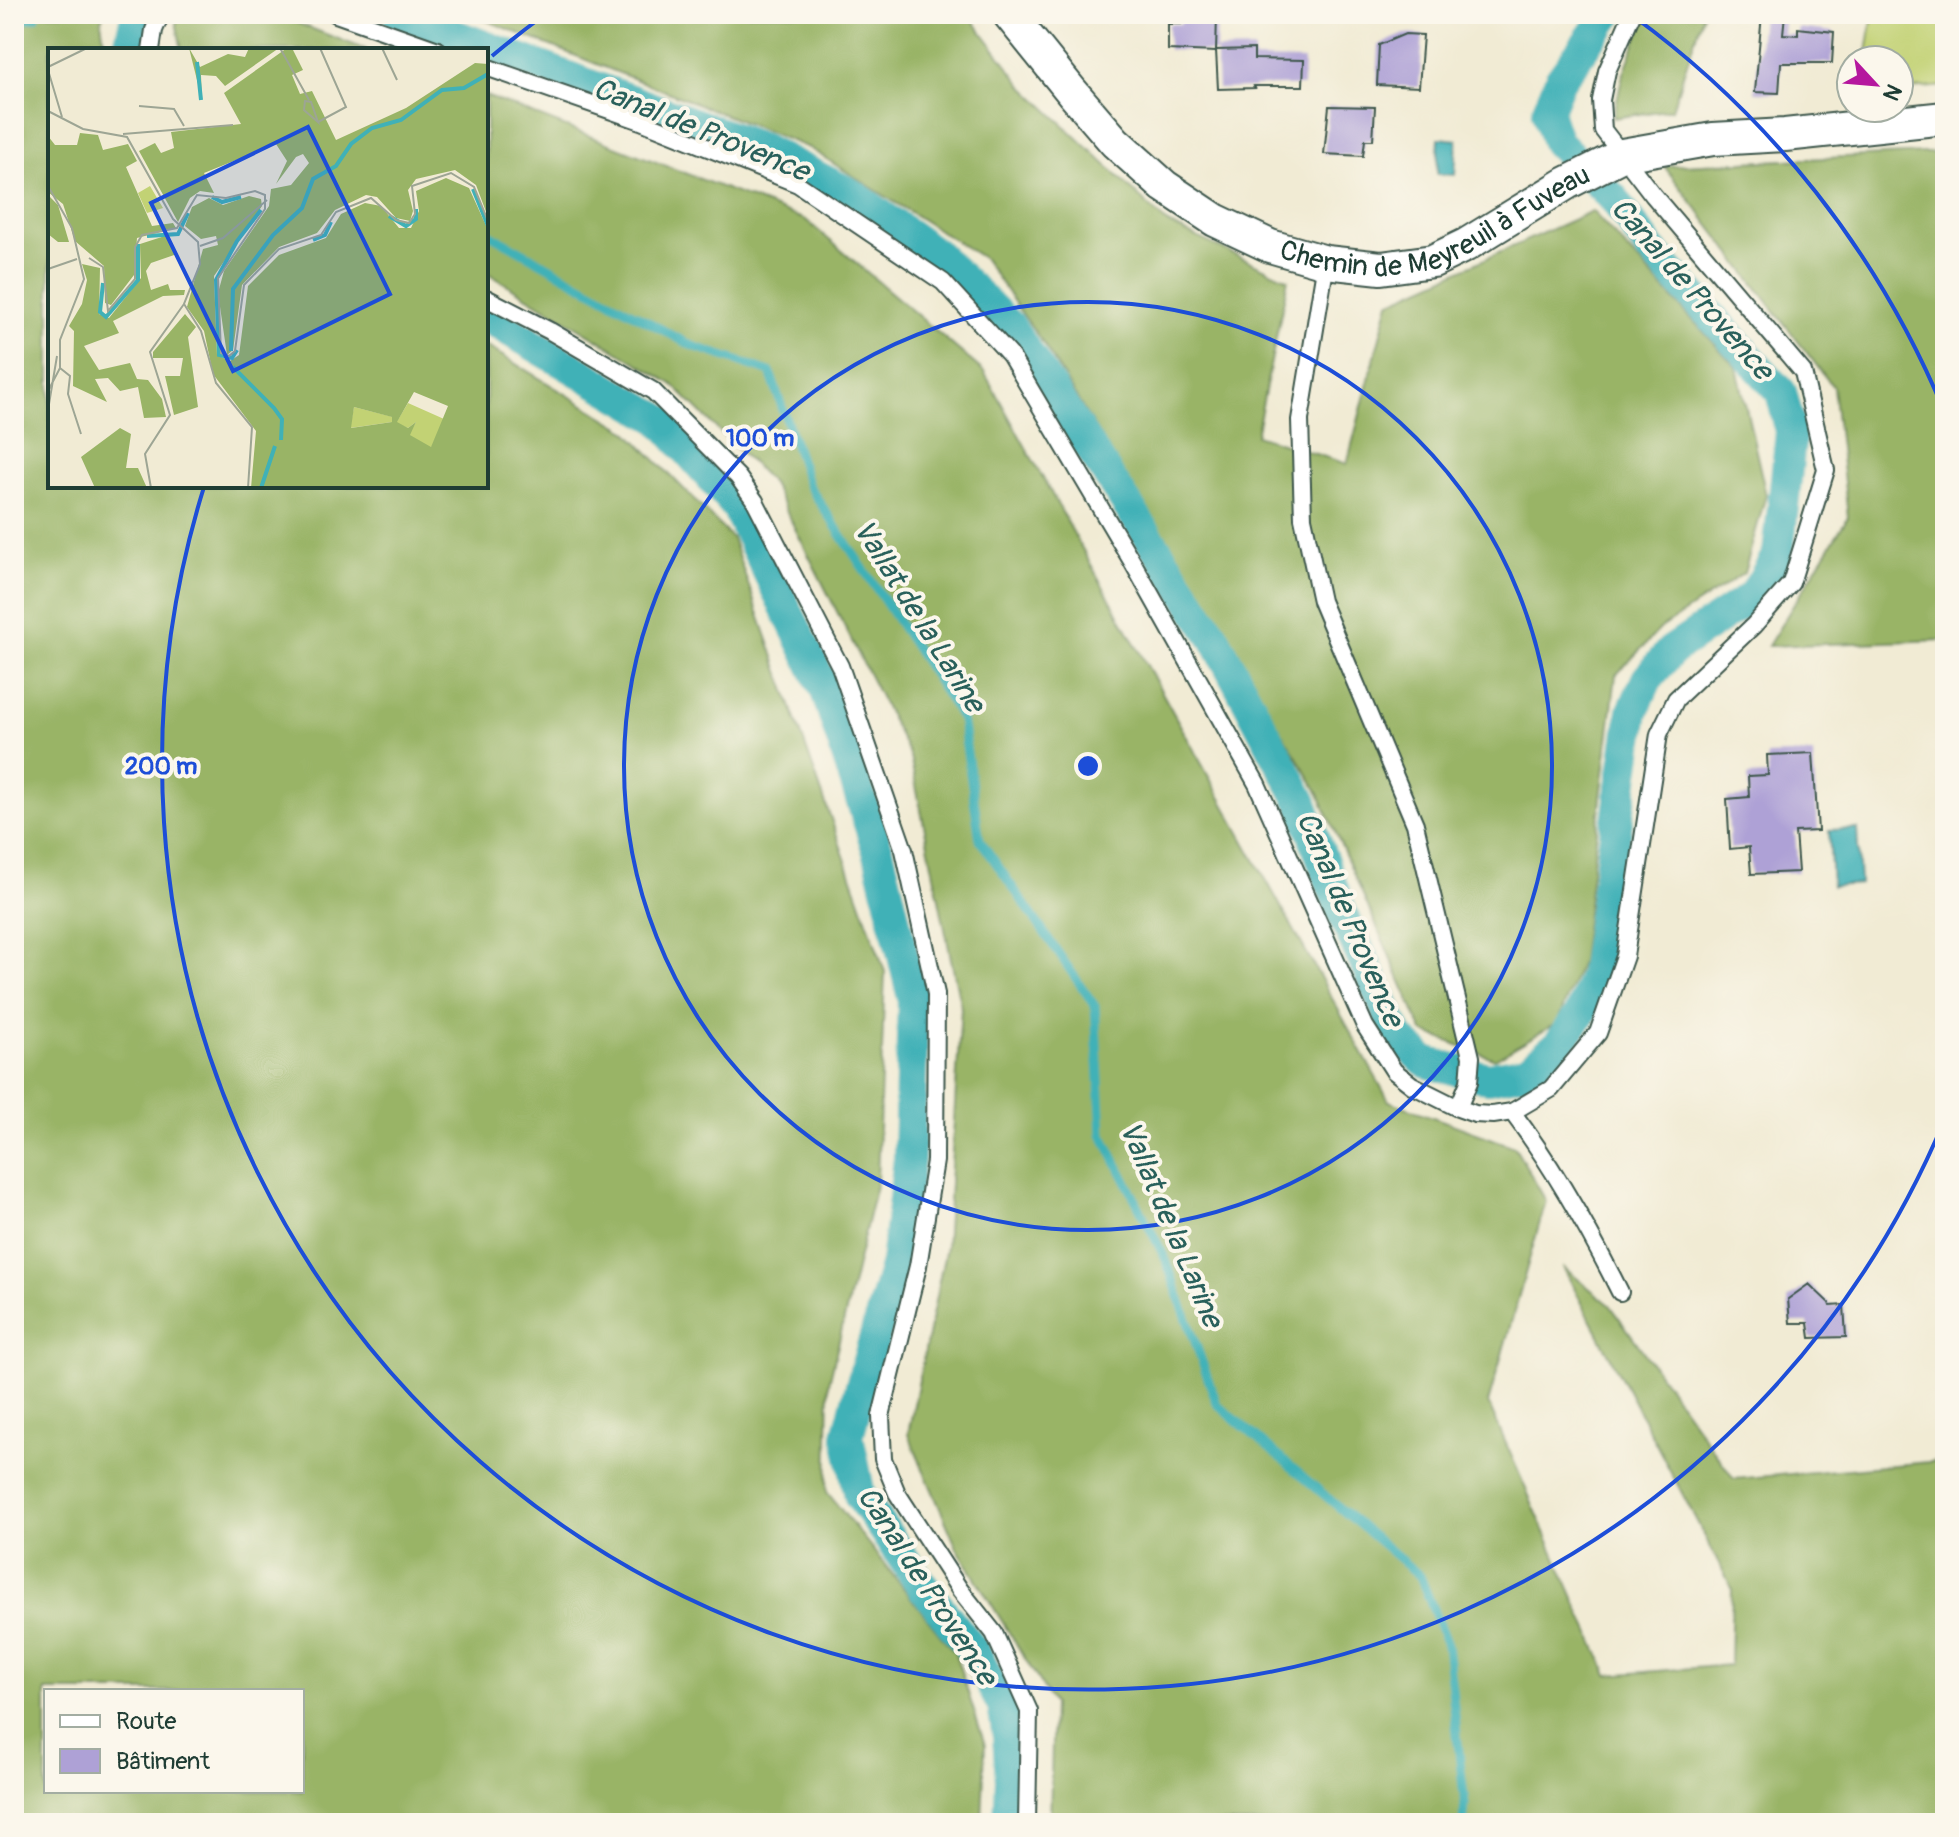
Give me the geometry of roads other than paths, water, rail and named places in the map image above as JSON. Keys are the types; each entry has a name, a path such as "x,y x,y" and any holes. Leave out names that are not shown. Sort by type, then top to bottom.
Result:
{"street":[{"name":"Chemin de Meyreuil à Fuveau","path":"1009,14 1115,142 1164,186 1215,220 1270,246 1326,262 1381,268 1433,261 1466,245 1567,183 1622,155 1713,139 1785,135 1945,118"}],"lane":[{"path":"151,48 161,14"},
{"path":"336,14 432,48"},
{"path":"488,68 641,121 798,184 943,282 1010,355 1133,563 1257,784 1365,1026 1381,1053 1394,1071 1412,1085 1458,1108 1475,1114 1493,1115 1512,1112 1551,1089 1598,1033 1625,956 1659,734 1676,699 1754,625 1791,583 1826,470 1803,372 1653,195 1603,130 1601,100 1607,71 1632,14"},
{"path":"1326,262 1300,420 1303,518 1321,601 1415,824 1471,1057 1469,1082 1458,1108"},
{"path":"488,299 653,391 738,477 755,501 840,666 904,850 936,994 935,1161 918,1266 881,1416 883,1459 897,1493 960,1590 994,1633 1029,1711 1027,1823"},
{"path":"1512,1112 1533,1140 1597,1246 1620,1292"}],"water":[{"path":"1439,138 1457,140 1455,175 1437,174"},
{"path":"1857,829 1860,884 1832,886 1829,830"}],"waterway":[{"name":"Canal de Provence","path":"128,48 137,14"},
{"name":"Canal de Provence","path":"398,14 763,149 853,195 936,254 1009,325 1213,635 1301,801 1341,911 1399,1038 1425,1062 1488,1078 1527,1071 1558,1045 1581,1013 1595,974 1633,711 1647,679 1671,651 1754,595 1778,554 1791,432 1781,392 1651,250 1615,200 1557,142 1547,112 1560,80 1608,14"},
{"name":"Vallat de la Larine","path":"14,21 36,17"},
{"name":"Vallat de la Larine","path":"488,233 690,345 770,372 809,486 962,719 980,840 1095,1006 1102,1134 1166,1260 1217,1404 1420,1576 1447,1645 1465,1805 1463,1823"},
{"name":"Canal de Provence","path":"488,318 661,420 736,506 826,691 879,854 913,998 909,1159 896,1263 848,1436 860,1496 926,1591 974,1651 1003,1706 1011,1780 1009,1823"}]}
